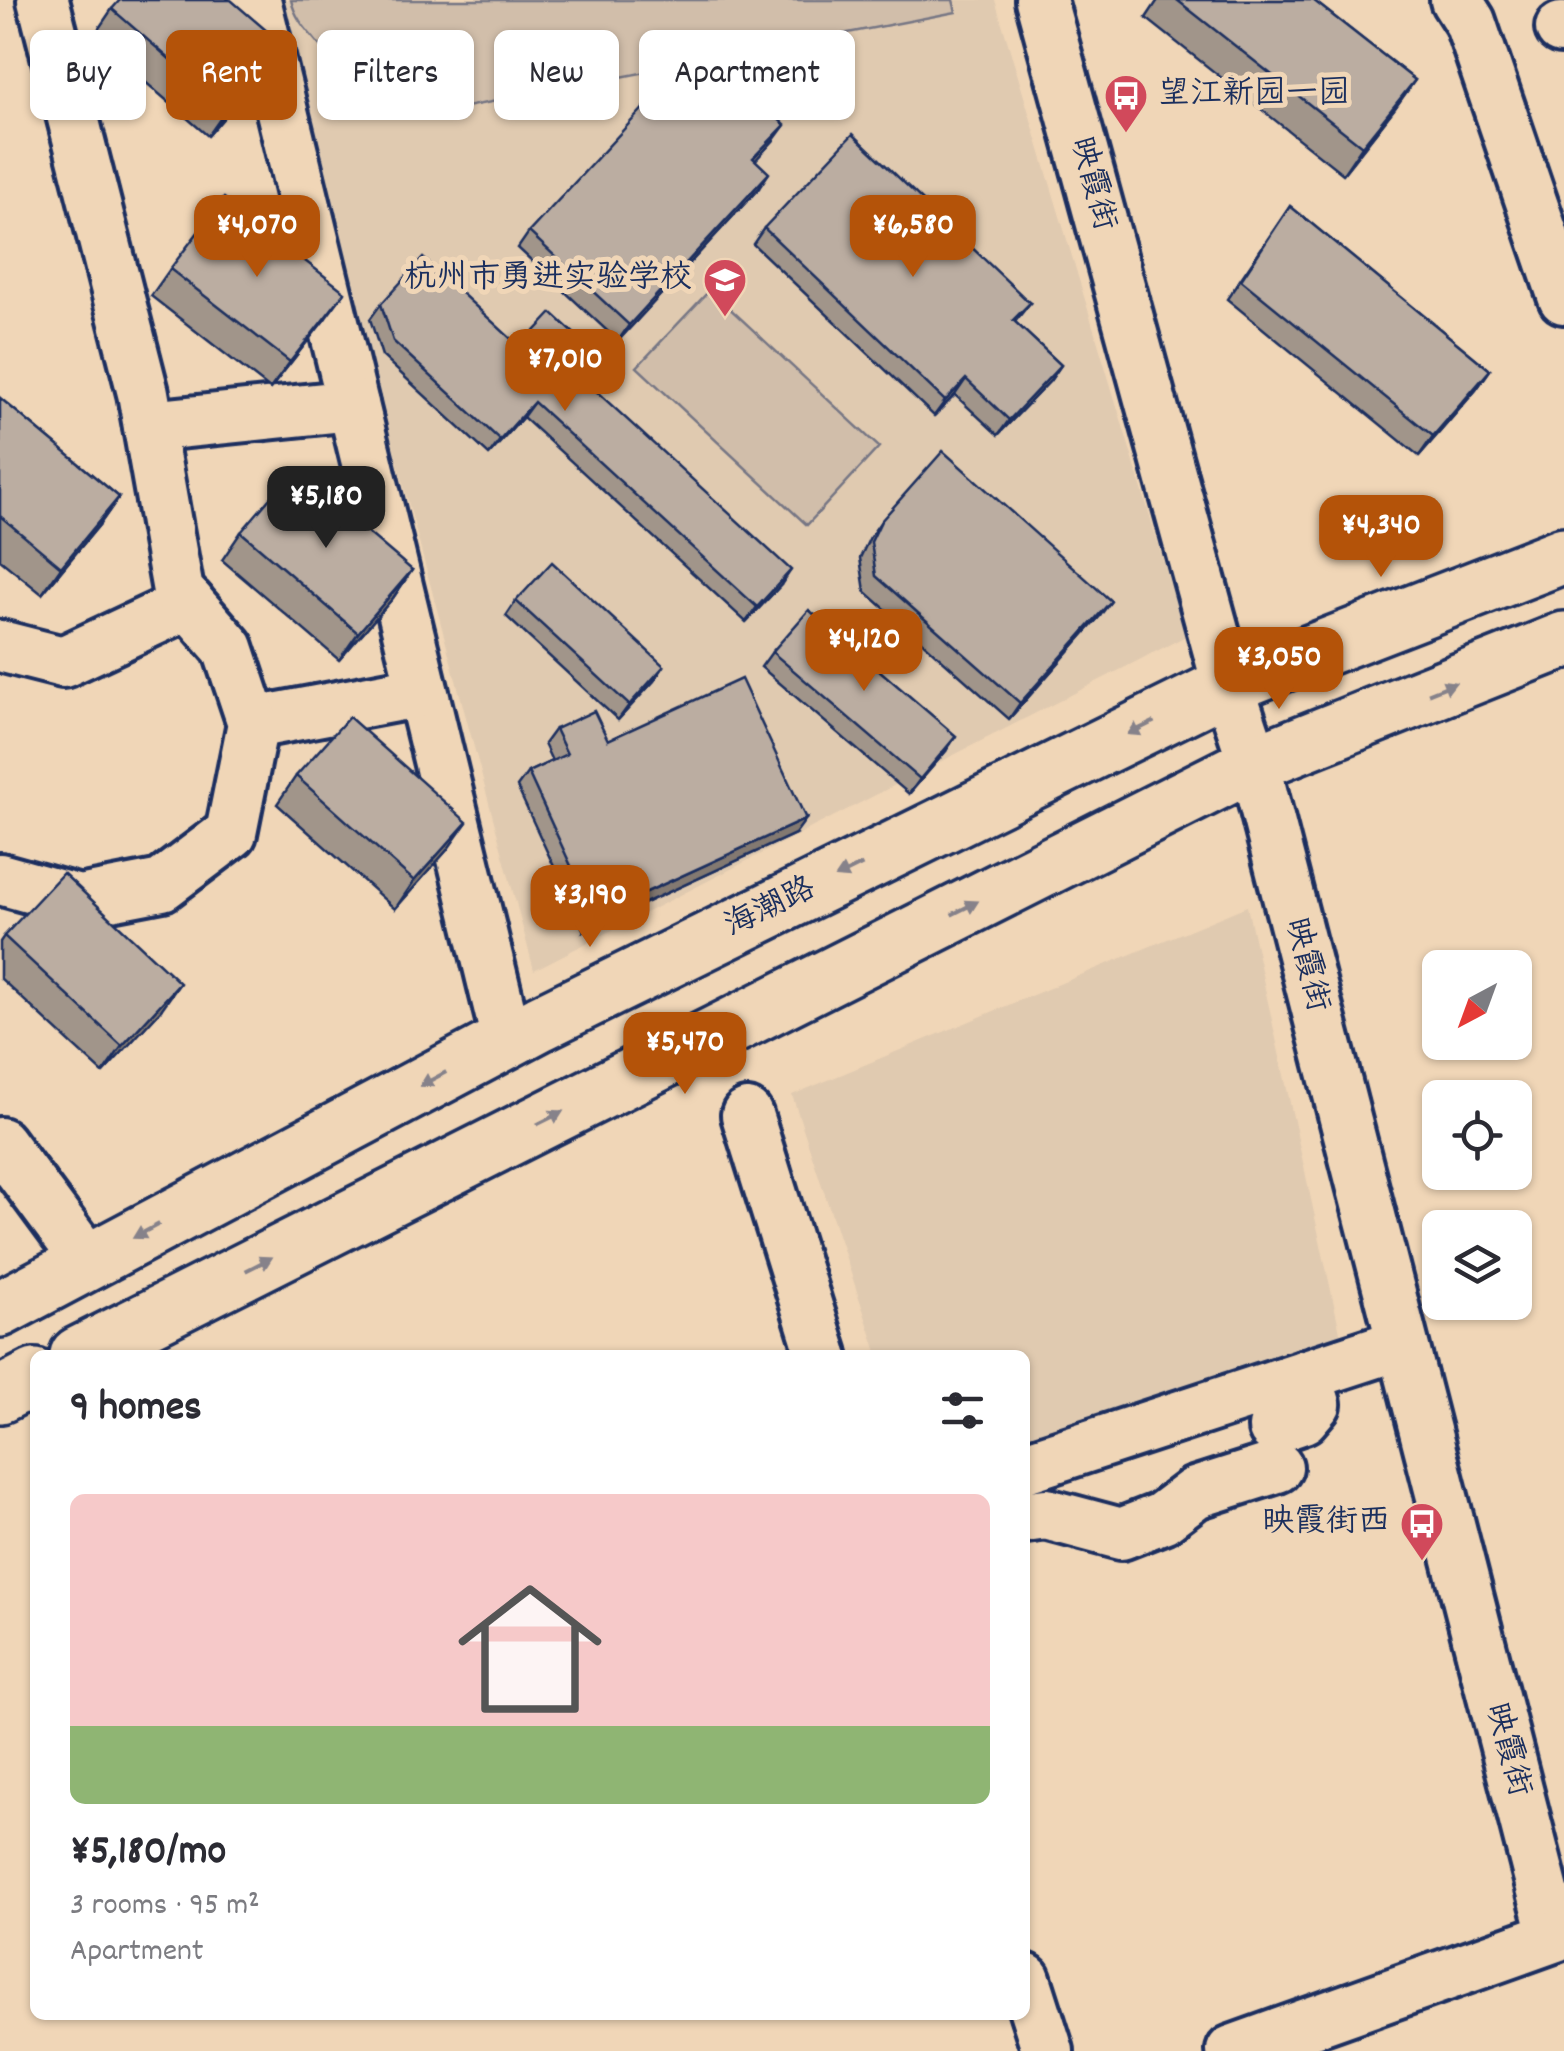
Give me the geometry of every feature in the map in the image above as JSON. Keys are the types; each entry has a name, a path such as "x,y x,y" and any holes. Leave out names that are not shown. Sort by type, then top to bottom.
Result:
{"main road":[{"name":"海潮路","path":"0,1308 507,1040 1228,685 1564,555"},
{"path":"88,1350 1254,763 1564,640"},
{"path":"0,1394 30,1379"}],"street":[{"path":"0,879 79,900 162,886 230,833 253,723 228,648 178,591 149,426 43,0"},
{"path":"255,0 507,1040"},
{"name":"映霞街","path":"1041,0 1228,685 1254,763 1400,1344 1559,1934"},
{"path":"1456,0 1470,22 1564,298"},
{"path":"149,426 353,405"},
{"path":"0,646 63,662 189,604"},
{"path":"253,723 422,691"},
{"path":"747,1114 820,1350"},
{"path":"0,1142 88,1262"},
{"path":"1030,1465 1400,1344"},
{"path":"1030,1516 1046,1514 1121,1534 1162,1518 1195,1492 1276,1448 1315,1404 1306,1375"},
{"path":"1232,2051 1559,1934"},
{"path":"1030,1995 1048,2051"}],"shaded area":[{"name":"杭州市勇进实验学校","path":"273,0 995,0 1186,636 534,970 297,89 297,30 281,30"},
{"path":"291,0 953,0 956,12 855,32 639,30 639,73 619,77 619,30 494,30 494,102 474,105 474,30 317,30 317,42"},
{"path":"710,290 879,447 807,525 637,367"},
{"path":"1247,906 1342,1341 1030,1454 1030,1350 876,1350 792,1095"}],"building":[{"path":"120,0 231,0 266,30 166,30 166,56 146,39 146,30 136,30 112,9"},
{"path":"1177,0 1313,0 1415,80 1362,146"},
{"path":"639,113 639,120 780,120 785,125 753,158 769,173 629,325 529,232"},
{"path":"853,134 1030,303 1013,320 1061,365 1009,420 966,379 945,401 764,228"},
{"path":"224,198 345,292 290,362 170,269"},
{"path":"1290,206 1490,370 1433,436 1241,280"},
{"path":"423,258 520,347 552,313 591,349 572,369 791,570 757,607 534,402 500,440 393,341 381,304"},
{"path":"0,398 119,497 61,567 0,516"},
{"path":"943,451 1111,601 1020,703 876,576 871,542 881,521"},
{"path":"294,470 412,570 358,633 241,532"},
{"path":"552,562 664,666 629,705 516,601"},
{"path":"809,610 956,736 920,779 772,652"},
{"path":"741,679 806,819 594,916 528,772 567,754 555,729 594,711 608,740"},
{"path":"349,717 467,822 414,881 296,776"},
{"path":"63,873 180,983 122,1046 4,936"}],"place":[{"name":"望江新园一园","path":"1126,134"},
{"name":"杭州市勇进实验学校","path":"725,318"},
{"name":"映霞街西","path":"1422,1562"}]}
